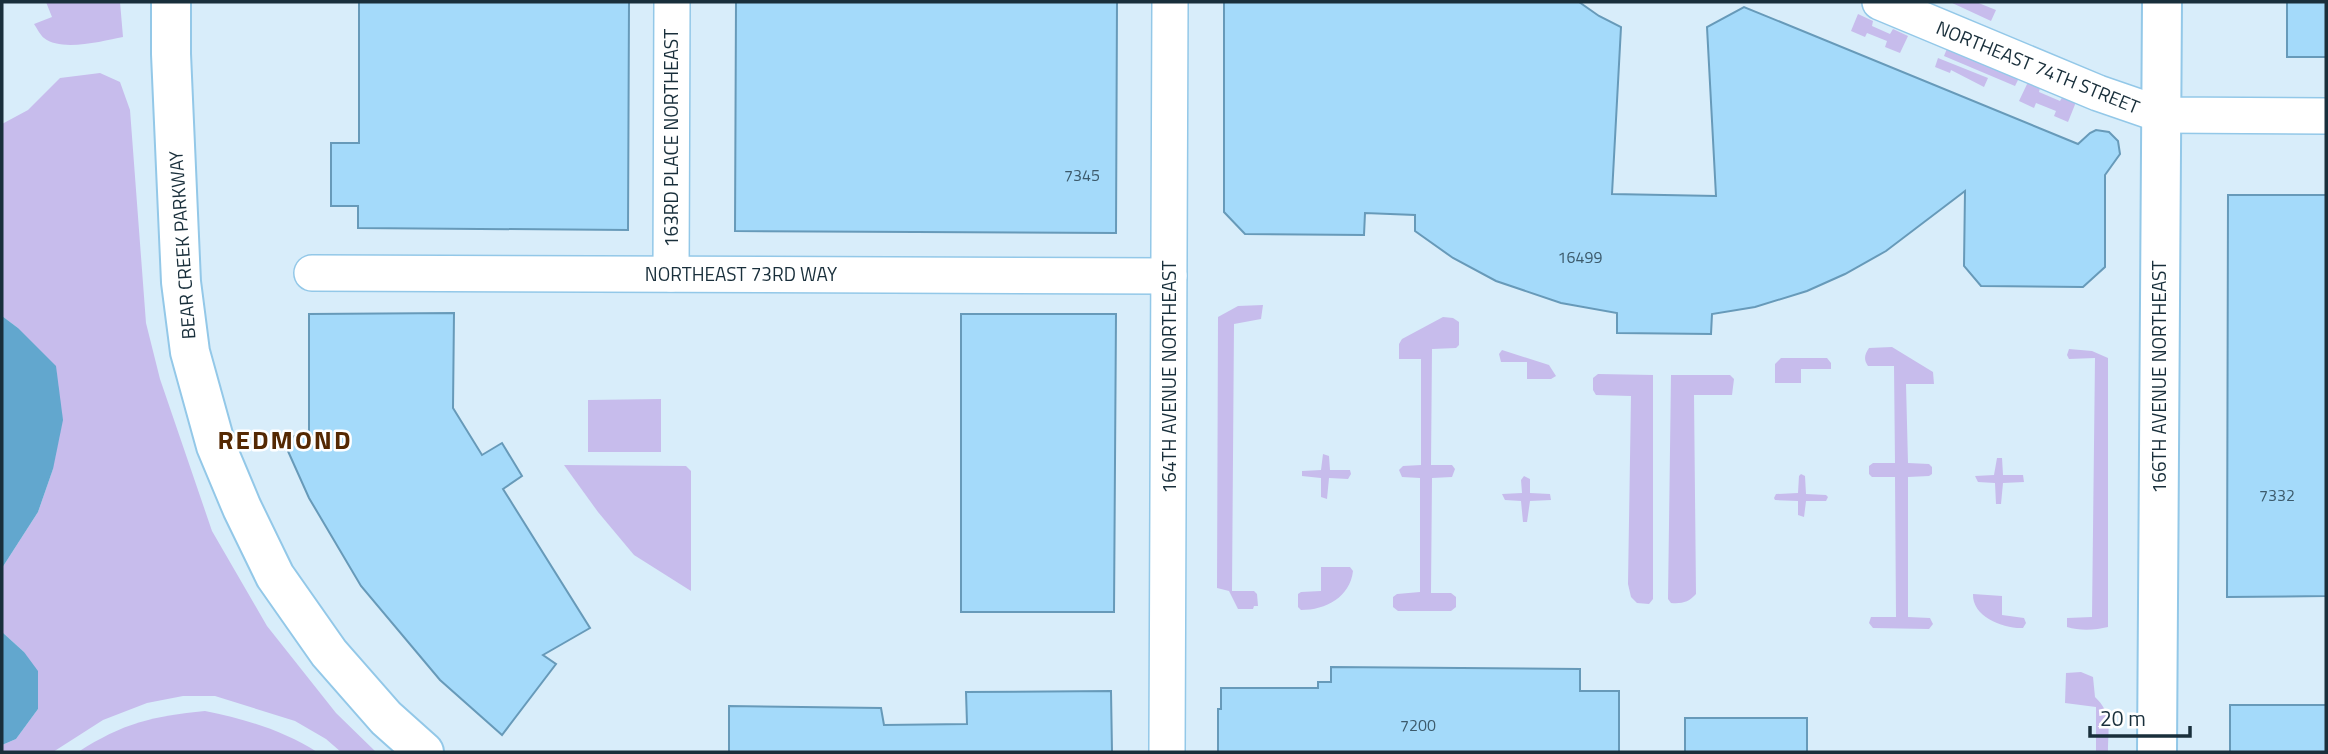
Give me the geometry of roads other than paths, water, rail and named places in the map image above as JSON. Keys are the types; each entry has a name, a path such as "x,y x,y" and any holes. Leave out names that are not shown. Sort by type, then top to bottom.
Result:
{"main road":[{"name":"BEAR CREEK PARKWAY","path":"171,2 181,282 190,352 216,446 275,576 329,653 386,718 424,752"},
{"name":"166TH AVENUE NORTHEAST","path":"2157,752 2162,2"}],"street":[{"name":"163RD PLACE NORTHEAST","path":"671,274 672,2"},
{"name":"164TH AVENUE NORTHEAST","path":"1167,752 1171,2"},
{"name":"NORTHEAST 74TH STREET","path":"1880,2 2098,93 2162,115 2326,116"},
{"name":"NORTHEAST 73RD WAY","path":"312,273 1169,276"}],"water":[{"path":"2,316 56,366 63,420 53,469 38,512 2,568"},
{"path":"2,632 24,652 38,671 38,709 16,739 2,745"}],"district":[{"name":"REDMOND","path":"285,440"}]}
